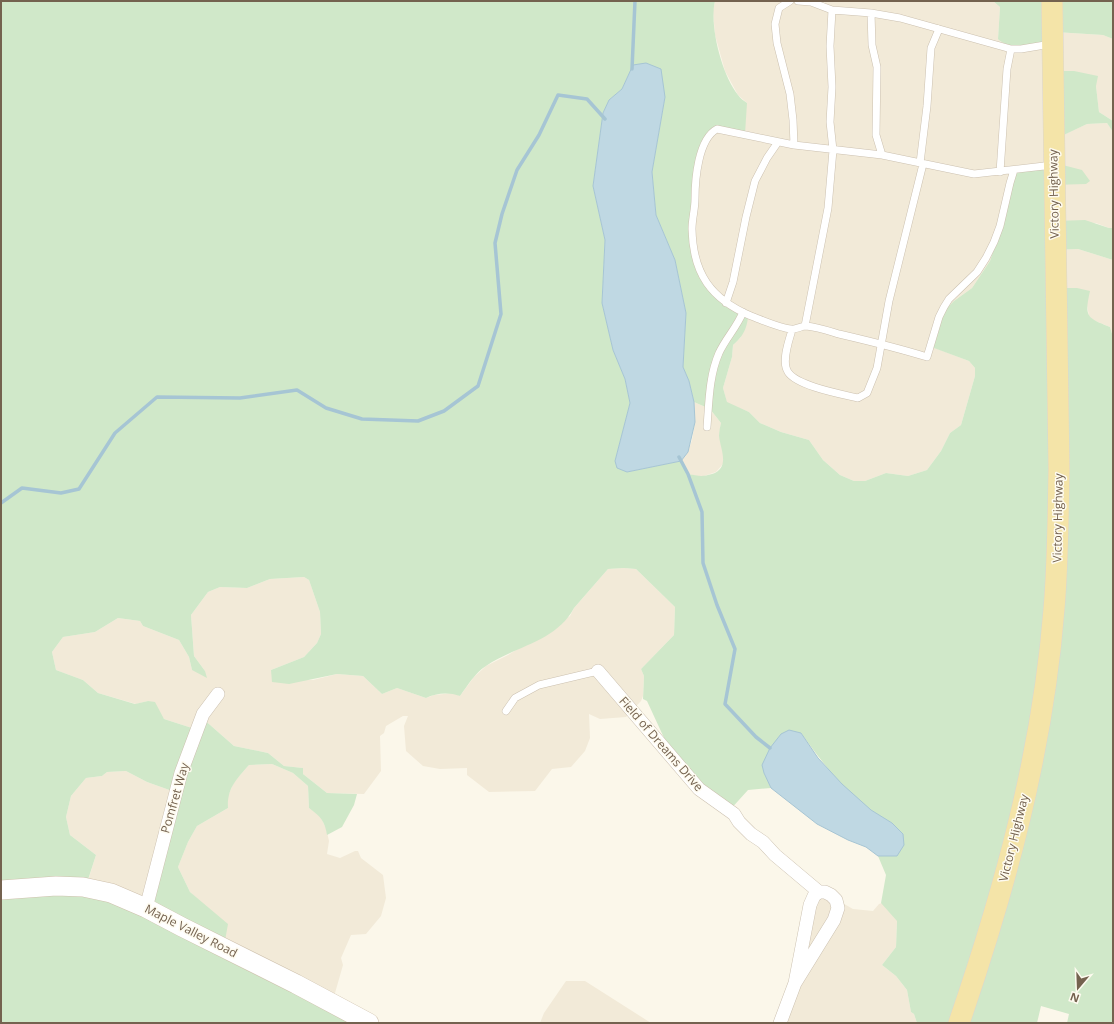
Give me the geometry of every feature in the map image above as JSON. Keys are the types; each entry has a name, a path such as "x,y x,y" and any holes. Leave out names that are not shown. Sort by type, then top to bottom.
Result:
{"main road":[{"name":"Victory Highway","path":"959,1023 982,956 1019,825 1041,714 1054,609 1058,535 1059,470 1053,165 1052,1"}],"street":[{"name":"Field of Dreams Drive","path":"598,670 698,789 734,814 739,822 751,834 763,842 775,855 819,892"},
{"name":"Pomfret Way","path":"146,908 181,773 203,714 218,694"},
{"name":"Maple Valley Road","path":"1,890 56,886 83,887 111,893 146,908 296,984 369,1023"},
{"name":"Field of Dreams Drive","path":"780,1023 795,983 810,906 814,896 819,892 825,892 836,900 838,908 834,920 795,983"}],"lane":[{"path":"790,1 779,8 775,24 777,43 790,94 794,145"},
{"path":"798,1 811,2 832,10 871,13 900,18 1011,49 1021,49 1052,44"},
{"path":"805,326 828,208 833,150 830,122 832,86 830,46 832,10"},
{"path":"871,13 872,45 877,67 875,120 876,135 882,155"},
{"path":"792,330 786,354 788,372 802,383 858,398 867,392 877,368 889,301 921,163 932,48 939,29"},
{"path":"1000,172 1007,69 1011,49"},
{"path":"1014,170 1000,226 994,242 977,272 949,299 944,306 939,317 927,357 882,344 805,326 792,330 764,321 743,312 726,303 704,281 694,251 692,229 696,184 701,152 708,137 717,129 794,145 882,155 974,174 1053,165"},
{"path":"726,303 733,282 755,181 767,158 778,142"},
{"path":"707,427 711,382 715,365 719,353 739,323 743,312"},
{"path":"506,711 515,698 539,685 598,670"}],"shaded area":[{"path":"715,1 812,1 824,5 825,1 993,1 1000,7 998,39 1055,32 1103,35 1113,39 1113,121 1099,112 1096,86 1052,140 1087,124 1107,123 1113,132 1113,228 1096,223 1055,221 1051,191 1082,170 1005,215 990,261 972,288 954,301 935,348 969,361 975,368 975,376 961,425 950,433 941,451 927,470 908,476 886,473 865,481 854,481 840,475 823,460 809,440 781,432 760,423 749,412 727,403 723,388 732,357 733,345 741,337 722,300 704,283 691,232 704,145 747,103 738,95 725,71 715,35 713,11"},
{"path":"1078,249 1113,260 1113,337 1110,327 1093,320 1089,316 1087,305 1054,288 1054,250"},
{"path":"694,402 710,409 721,423 719,435 723,450 723,464 716,472 701,477 688,474 681,461 688,452 692,440 695,422"},
{"path":"608,569 636,569 675,607 674,635 641,669 644,676 643,696 641,701 626,717 600,719 589,714 590,738 585,751 571,767 552,769 535,791 489,792 467,775 467,768 440,769 423,766 406,751 404,726 408,716 403,716 386,726 384,733 380,736 381,771 364,794 327,793 303,774 303,768 284,766 268,753 234,746 201,717 195,729 164,719 148,701 136,704 98,693 83,680 56,670 52,652 63,637 95,632 118,618 140,621 143,626 179,640 189,657 192,670 205,671 194,656 191,615 208,592 220,587 247,588 270,579 304,577 309,580 320,612 321,634 317,643 304,657 271,670 305,680 313,680 337,674 363,676 382,694 397,688 426,698 434,695 454,693 460,696 474,677 486,666 508,655 570,616 574,608"},
{"path":"272,764 293,773 308,786 309,808 320,816 326,828 329,841 327,854 340,858 358,851 361,858 383,875 386,898 381,916 366,934 351,935 341,958 343,965 335,993 330,1003 224,949 205,906 190,892 178,867 188,842 197,826 228,808 227,798 234,782 249,765"},
{"path":"126,771 147,782 175,792 144,908 86,887 96,855 70,835 66,817 71,796 86,778 102,776 107,772"},
{"path":"830,896 853,909 873,911 879,904 882,903 897,920 896,947 882,965 896,976 907,990 911,1012 914,1014 917,1023 775,1023 818,899"},
{"path":"566,981 585,981 651,1023 540,1023 544,1013"}],"green space":[{"path":"1,1 715,1 715,36 722,63 732,86 739,96 747,103 745,134 720,128 704,145 691,232 702,280 722,300 749,311 745,330 741,337 733,345 732,357 723,388 727,402 749,412 760,423 781,432 809,440 823,460 840,475 854,481 865,481 886,473 908,476 927,470 941,451 950,433 961,425 975,376 975,368 969,361 934,348 934,344 943,312 954,301 972,288 990,261 1005,215 1013,172 1051,162 1082,170 1090,181 1086,184 1052,185 1055,221 1085,220 1113,228 1113,260 1078,249 1054,250 1055,288 1077,288 1090,291 1087,306 1089,315 1092,319 1110,327 1113,337 1113,1023 1067,1023 1069,1014 1041,1006 1037,1023 917,1023 914,1014 911,1012 907,990 896,976 882,965 896,947 897,921 881,903 886,875 878,856 897,856 892,823 873,812 851,793 825,764 801,733 764,773 771,788 748,790 729,811 709,800 665,740 647,701 643,699 644,676 641,669 674,635 675,607 636,569 624,568 608,569 557,629 486,666 475,676 460,696 443,694 426,698 397,688 382,694 363,676 337,674 289,684 272,682 271,670 304,657 317,643 321,634 320,612 309,580 304,577 270,579 247,588 220,587 208,592 191,615 194,656 205,671 207,678 192,670 189,657 179,640 143,626 140,621 118,618 95,632 63,637 52,652 56,670 83,680 98,693 135,704 148,701 155,702 164,719 195,729 201,717 234,746 268,753 284,766 303,768 303,774 327,793 357,794 354,805 342,827 327,835 325,826 321,819 309,808 308,786 293,773 272,764 249,765 233,785 229,795 228,808 197,826 188,842 178,867 190,892 228,924 224,946 365,1023 1,1023","holes":["633,65 665,97 652,172 656,215 675,260 686,313 683,367 689,381 694,402 710,409 721,423 719,436 723,463 718,471 706,476 688,474 681,461 627,472 615,461 630,403 625,379 613,350 602,303 605,240 593,186 603,113 609,100 622,89","126,771 147,782 175,792 144,907 86,886 96,855 70,835 66,817 71,796 86,778 102,776 107,772"]},
{"path":"993,1 1113,1 1113,39 1103,35 1055,32 1049,45 1008,45 998,39 1000,7"},
{"path":"1055,71 1074,71 1098,76 1096,86 1099,112 1113,121 1113,132 1107,123 1087,124 1051,141"}],"water":[{"path":"646,63 661,69 665,97 652,172 656,215 675,260 686,313 683,367 689,381 694,402 695,422 688,452 681,461 627,472 617,468 615,461 630,403 625,379 613,350 602,303 605,240 593,186 603,113 609,100 622,89 633,65"},
{"path":"789,730 801,733 818,758 842,784 871,810 892,823 903,834 904,845 897,856 878,856 866,847 848,840 817,824 771,788 762,765 770,748 781,734"}],"waterway":[{"path":"632,69 635,1"},
{"path":"1,503 22,488 61,493 79,489 115,433 157,397 240,398 297,390 326,408 362,419 418,421 444,411 478,386 501,314 495,243 502,214 517,170 539,135 558,95 587,99 605,119"},
{"path":"679,457 688,474 702,512 703,563 717,605 735,649 725,704 756,737 770,748"}]}
